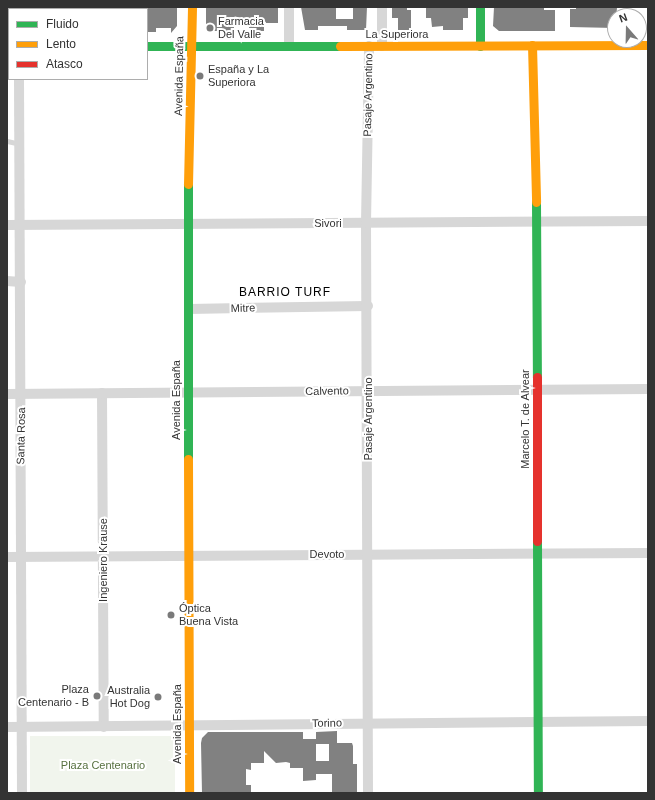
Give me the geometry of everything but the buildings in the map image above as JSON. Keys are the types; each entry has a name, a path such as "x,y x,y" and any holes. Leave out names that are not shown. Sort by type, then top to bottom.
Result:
{"street":[{"name":"Avenida España","path":"189,793 187,555 189,309 187,224 192,7"},
{"path":"289,7 289,46"},
{"path":"382,7 382,46"},
{"path":"480,7 480,46"},
{"name":"La Superiora","path":"148,46 648,45"},
{"name":"Pasaje Argentino","path":"368,793 367,723 369,554 368,306 366,223 369,46"},
{"name":"Marcelo T. de Alvear","path":"532,46 536,221 538,793"},
{"name":"Santa Rosa","path":"19,80 21,144 22,394 20,557 22,793"},
{"name":"Sivori","path":"7,225 648,221"},
{"path":"7,281 21,282"},
{"name":"Mitre","path":"189,309 368,306"},
{"name":"Calvento","path":"7,394 648,389"},
{"name":"Ingeniero Krause","path":"102,393 104,727"},
{"name":"Devoto","path":"7,557 103,555 648,553"},
{"name":"Torino","path":"7,727 104,727 189,724 648,721"}],"lane":[{"path":"7,141 21,144"}],"green space":[{"name":"Plaza Centenario","path":"30,736 175,736 175,793 30,793"}],"traffic: fast":[{"path":"480,7 480,46"},
{"path":"148,46 340,46"},
{"path":"188,184 188,459"},
{"path":"536,202 537,377"},
{"path":"537,541 538,793"}],"traffic: slow":[{"path":"188,184 192,7"},
{"path":"532,45 536,202"},
{"path":"340,46 648,45"},
{"path":"188,459 189,793"}],"traffic: jam":[{"path":"537,377 537,541"}],"place":[{"name":"Farmacia Del Valle","path":"210,28"},
{"name":"España y La Superiora","path":"200,76"},
{"name":"Óptica Buena Vista","path":"171,615"},
{"name":"Plaza Centenario - B","path":"97,696"},
{"name":"Australia Hot Dog","path":"158,697"}],"district":[{"name":"BARRIO TURF","path":"285,293"}]}
